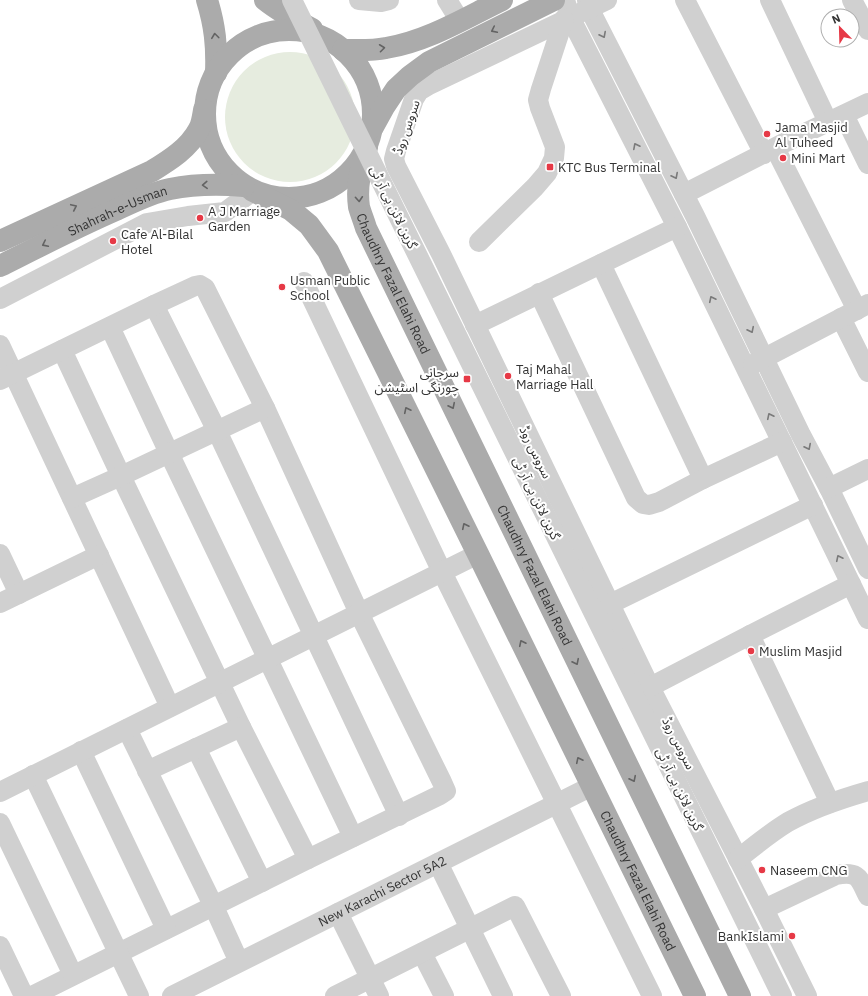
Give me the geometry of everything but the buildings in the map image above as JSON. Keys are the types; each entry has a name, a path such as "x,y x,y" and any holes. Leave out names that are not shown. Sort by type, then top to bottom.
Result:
{"main road":[{"path":"207,0 216,36 216,73"},
{"path":"265,0 276,9 335,44 358,66 368,85 373,106 370,138"},
{"path":"502,0 432,34 408,43 385,48 364,50 335,44 306,32 285,30 264,34 245,43 228,56 216,73 209,88 205,103 206,127 212,150 225,170 248,188 275,198 297,198 319,193 339,182 355,167 384,107 396,89 410,76 429,62 554,0"},
{"path":"506,0 515,19"},
{"name":"Shahrah-e-Usman","path":"0,241 152,171 171,159 189,144 200,128 205,103"},
{"name":"Chaudhry Fazal Elahi Road","path":"370,138 358,186 360,207 366,228 740,996"},
{"name":"Shahrah-e-Usman","path":"0,266 84,224 144,197 169,189 193,185 220,184 248,188"},
{"name":"Chaudhry Fazal Elahi Road","path":"248,188 291,210 309,224 328,251 695,996"}],"street":[{"name":"گرین لائن بی آر ٹی","path":"292,0 782,996"},
{"path":"359,0 381,2 389,0"},
{"path":"446,0 460,21"},
{"path":"685,0 769,151 855,311 868,372"},
{"path":"770,0 836,119 868,164"},
{"path":"852,0 868,30"},
{"path":"594,3 684,194 868,569"},
{"name":"سروس روڈ","path":"594,3 566,12 419,90 414,99 394,159 396,166 441,254 650,687 764,908 807,996"},
{"path":"566,12 677,227 868,619"},
{"path":"479,242 535,187 547,173 554,158 555,147 538,100 566,12"},
{"path":"684,194 868,103"},
{"path":"0,298 147,223 188,216 225,212 248,188"},
{"path":"475,325 677,227"},
{"path":"601,264 703,479"},
{"path":"304,282 442,572 652,996"},
{"path":"7,377 154,304 195,286 200,285 205,288 265,408 360,613 446,791 399,816 308,859 32,996"},
{"path":"539,293 636,498 643,504 649,505 659,502 703,479 782,442"},
{"path":"154,304 399,816"},
{"path":"746,368 855,311"},
{"path":"110,326 169,453 353,837"},
{"path":"0,345 7,377 72,498 170,707"},
{"path":"62,350 120,476 241,727 308,859"},
{"path":"72,498 265,408"},
{"path":"829,488 868,469"},
{"path":"610,604 813,505"},
{"path":"0,554 19,594"},
{"path":"0,792 478,554"},
{"path":"0,603 98,555"},
{"path":"650,687 851,584"},
{"path":"750,635 830,802"},
{"path":"147,771 241,727"},
{"path":"127,729 214,906 239,962"},
{"path":"196,748 262,882"},
{"path":"81,751 166,929"},
{"path":"33,775 139,996"},
{"name":"New Karachi Sector 5A2","path":"172,996 592,786"},
{"path":"738,859 764,838 788,822 830,802 868,791"},
{"path":"0,824 73,975"},
{"path":"438,863 503,996"},
{"path":"764,908 836,874 847,873 855,875 868,896"},
{"path":"335,996 516,906 561,996"},
{"path":"338,913 379,996"},
{"path":"0,946 24,996"},
{"path":"422,952 444,996"}],"shaded area":[{"path":"296,52 321,59 336,71 348,86 354,104 354,130 348,148 336,163 321,175 303,181 284,182 259,175 244,163 232,148 226,130 225,111 232,86 244,71 259,59 277,53"}],"place":[{"name":"Jama Masjid Al Tuheed","path":"767,134"},
{"name":"Mini Mart","path":"783,158"},
{"name":"KTC Bus Terminal","path":"550,167"},
{"name":"A J Marriage Garden","path":"200,218"},
{"name":"Cafe Al-Bilal Hotel","path":"113,241"},
{"name":"Usman Public School","path":"282,287"},
{"name":"Taj Mahal Marriage Hall","path":"508,376"},
{"name":"سرجانی چورنگی اسٹیشن","path":"467,379"},
{"name":"Muslim Masjid","path":"751,651"},
{"name":"Naseem CNG","path":"762,870"},
{"name":"BankIslami","path":"792,936"}]}
